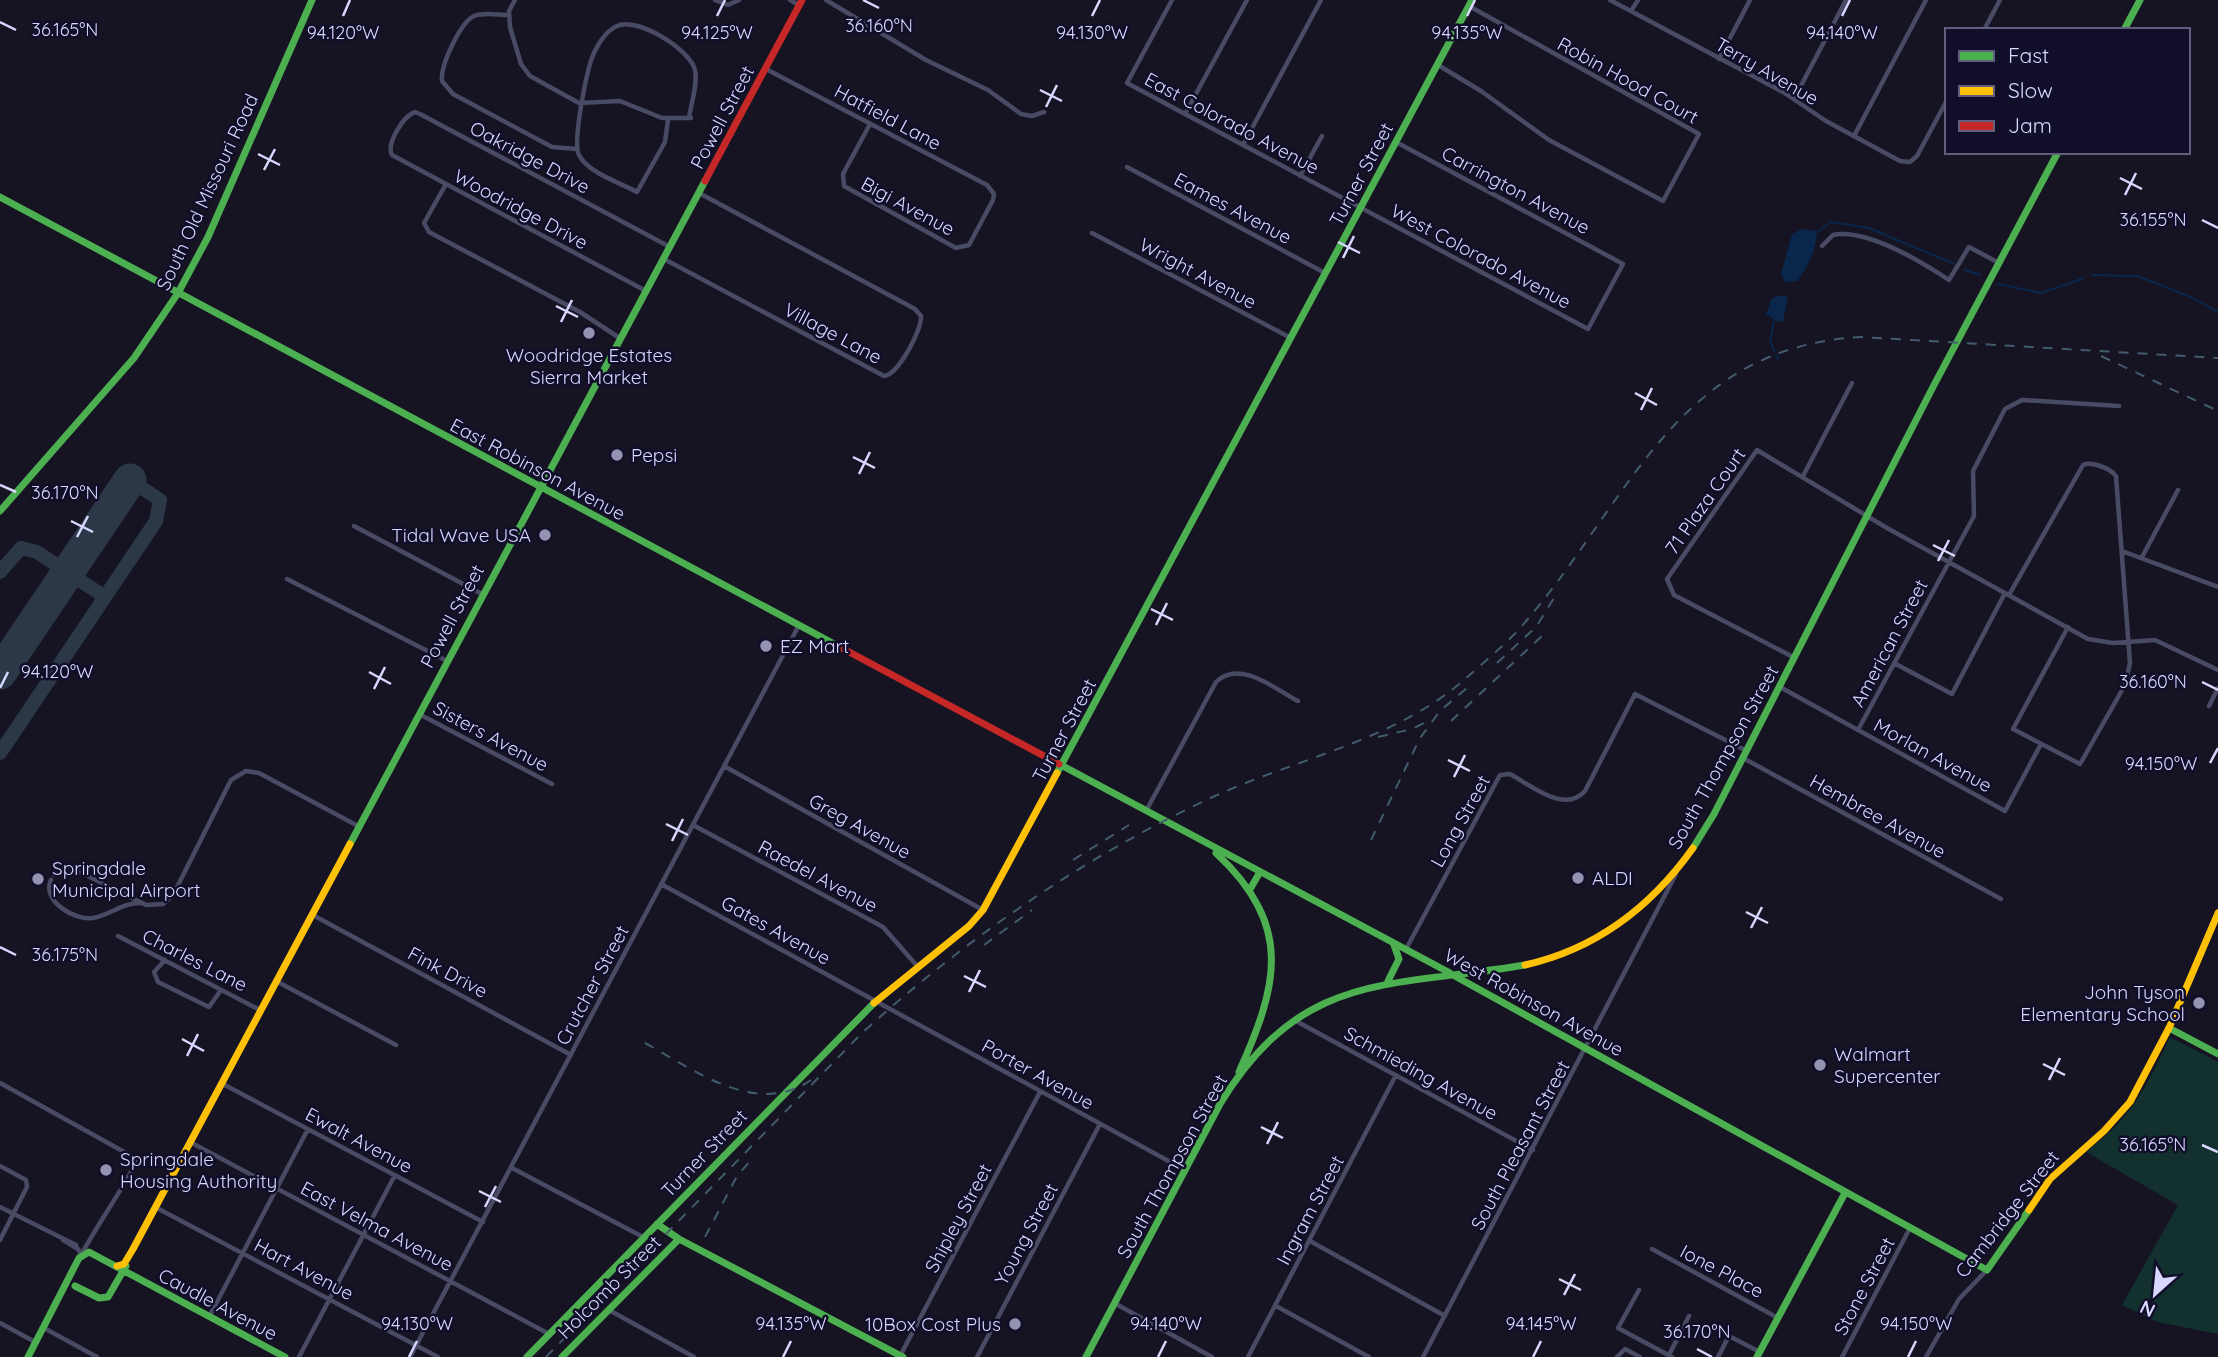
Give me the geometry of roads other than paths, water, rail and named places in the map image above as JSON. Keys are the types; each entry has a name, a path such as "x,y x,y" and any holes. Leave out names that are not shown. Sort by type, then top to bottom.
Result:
{"main road":[{"name":"South Old Missouri Road","path":"0,511 139,352 178,293 210,233 312,0"},
{"path":"2125,28 2140,0"},
{"name":"Powell Street","path":"119,1278 121,1268 801,2"},
{"name":"Turner Street","path":"527,1357 877,1001 969,926 984,910 1470,3"},
{"name":"South Thompson Street","path":"1087,1357 1233,1083 1268,1042 1296,1021 1333,999 1362,986 1525,965 1559,957 1588,944 1633,915 1678,871 1696,846 1796,659 1867,515 2057,154"},
{"name":"East Robinson Avenue","path":"0,197 1061,767"},
{"name":"West Robinson Avenue","path":"1061,767 1406,949 1987,1270"},
{"path":"1203,842 1238,872 1248,888 1264,923 1271,954 1271,986 1259,1026 1233,1083"},
{"path":"1248,888 1257,871"},
{"name":"Cambridge Street","path":"1987,1270 2050,1179 2119,1116 2139,1087 2169,1028 2218,913"},
{"path":"1387,939 1396,946 1401,959 1388,981"},
{"path":"1259,1026 1268,1042"},
{"path":"2169,1028 2218,1054"},
{"path":"1758,1355 1844,1193"},
{"path":"657,1224 679,1239 901,1357"},
{"name":"Holcomb Street","path":"562,1357 679,1239"},
{"path":"27,1357 85,1252 121,1268"},
{"name":"Caudle Avenue","path":"121,1268 285,1357"},
{"path":"70,1275 75,1286 103,1298 111,1293 119,1278"},
{"name":"Caudle Avenue","path":"119,1278 136,1278"},
{"path":"55,1306 66,1290 75,1286"}],"street":[{"path":"515,0 509,15 510,27 526,73 583,104 620,101 668,120 691,118 695,79 692,64 678,49 642,26 630,22 613,28 595,52 583,104 577,149 588,166 637,192 666,138 668,120"},
{"path":"715,0 728,5 739,0"},
{"path":"790,0 801,2"},
{"path":"827,0 926,60 988,90 1021,114 1032,116 1044,112"},
{"name":"East Colorado Avenue","path":"1172,0 1127,83 1360,208"},
{"path":"1185,114 1247,0"},
{"path":"1243,145 1321,0"},
{"name":"Terry Avenue","path":"1610,0 1794,99 1900,161 1910,162 1917,156 1945,104"},
{"path":"1631,11 1637,0"},
{"path":"1719,59 1750,0"},
{"path":"1794,99 1846,0"},
{"path":"1854,136 1926,0"},
{"path":"1985,28 2000,0"},
{"name":"Robin Hood Court","path":"1438,65 1481,90 1549,140 1663,201 1699,134 1470,3"},
{"path":"509,15 481,14 465,24 443,65 442,81 453,94 552,146 577,149"},
{"name":"Hatfield Lane","path":"766,69 987,185 994,194 991,206 972,242 965,248"},
{"name":"Oakridge Drive","path":"390,146 406,117 415,112 670,247"},
{"name":"Bigi Avenue","path":"870,124 843,174 842,183 847,190 957,248 965,248"},
{"path":"1300,176 1322,136"},
{"name":"Carrington Avenue","path":"1396,142 1623,264 1588,329"},
{"name":"Woodridge Drive","path":"390,146 392,155 647,291"},
{"name":"Eames Avenue","path":"1126,167 1326,273"},
{"path":"446,184 424,223 429,232 580,312 621,339"},
{"name":"Village Lane","path":"664,259 884,376 896,370 920,327 921,316 915,309 699,193"},
{"name":"West Colorado Avenue","path":"1360,208 1588,329"},
{"name":"Wright Avenue","path":"1091,233 1292,339"},
{"path":"1822,246 1833,235 1855,236 1885,245 1949,280 1969,247 1999,263"},
{"path":"1803,476 1852,383"},
{"name":"American Street","path":"1858,730 1974,516 1976,464 2009,405 2022,400 2119,406"},
{"name":"71 Plaza Court","path":"1796,659 1674,595 1667,579 1757,450 1948,562 2068,627 2100,642 2143,639 2167,643 2218,670"},
{"path":"1894,663 1952,694 2007,594 2085,463 2114,472 2130,663 2125,685 2080,764 2013,729 2068,627"},
{"path":"2142,557 2178,490"},
{"path":"354,526 482,594"},
{"path":"2122,551 2218,587"},
{"path":"287,579 447,661"},
{"name":"Crutcher Street","path":"410,1357 798,627"},
{"path":"1146,812 1216,682 1224,675 1243,674 1298,701"},
{"name":"Morlan Avenue","path":"1780,687 2005,811 2041,744"},
{"path":"2209,706 2218,688"},
{"name":"Hembree Avenue","path":"1635,694 2001,899"},
{"name":"Long Street","path":"1406,949 1500,775 1510,774 1564,801 1578,798 1586,790 1635,694"},
{"name":"Sisters Avenue","path":"418,714 551,784"},
{"name":"Greg Avenue","path":"724,766 984,910"},
{"path":"141,903 74,868 60,867 48,890 52,900 82,917 92,918 126,904 158,906 170,898 229,784 242,772 259,773 358,826"},
{"name":"Raedel Avenue","path":"693,825 883,926 918,967"},
{"name":"South Pleasant Street","path":"1423,1357 1587,1050 1678,871"},
{"name":"Gates Avenue","path":"661,884 877,1001"},
{"name":"Fink Drive","path":"311,914 571,1055"},
{"name":"Charles Lane","path":"118,936 260,1010"},
{"path":"165,960 154,972 155,978 170,988 209,1007 221,990"},
{"path":"276,980 396,1045"},
{"name":"Porter Avenue","path":"877,1001 1186,1170"},
{"name":"Schmieding Avenue","path":"1296,1021 1533,1150"},
{"name":"Ingram Street","path":"1248,1357 1396,1075"},
{"path":"0,1083 135,1158 135,1165 111,1209 94,1232 85,1252 0,1207"},
{"name":"Ewalt Avenue","path":"221,1083 482,1222"},
{"name":"Shipley Street","path":"901,1357 1040,1091"},
{"name":"Young Street","path":"977,1357 1100,1124"},
{"path":"209,1317 308,1129"},
{"name":"East Velma Avenue","path":"190,1142 550,1334"},
{"path":"0,1166 27,1183 0,1240"},
{"path":"512,1168 643,1237"},
{"path":"299,1357 395,1175"},
{"name":"Hart Avenue","path":"155,1207 438,1357"},
{"name":"Stone Street","path":"1842,1357 1910,1228"},
{"path":"1310,1241 1445,1316"},
{"name":"Ione Place","path":"1652,1250 1778,1318"},
{"name":"Cambridge Street","path":"1926,1357 1959,1299 1987,1270"},
{"path":"1639,1290 1618,1328 1670,1356 1689,1316"},
{"path":"1115,1304 1200,1354 1212,1357"},
{"path":"1276,1306 1370,1357"},
{"path":"608,1310 694,1357"},
{"path":"0,1323 36,1342"},
{"path":"44,1328 97,1357"},
{"path":"1718,1357 1729,1336 1758,1355"},
{"path":"1617,1357 1625,1349 1640,1357"}],"water":[{"path":"1802,229 1816,231 1814,250 1797,281 1785,282 1781,274 1792,234"},
{"path":"1783,295 1788,297 1783,321 1778,322 1766,314 1772,298"}],"waterway":[{"path":"1816,233 1831,222 1869,228 1954,264"},
{"path":"1964,270 1981,275"},
{"path":"2092,275 2137,276 2191,297 2218,312"},
{"path":"1998,284 2041,293 2084,278"},
{"path":"1774,351 1770,340 1775,316"},
{"path":"1776,355 1778,359"}],"railway":[{"path":"546,1357 862,1033 986,932 1074,872 1167,819 1246,783 1376,733 1437,701 1464,680 1505,644 1527,620 1664,436 1702,399 1746,368 1798,347 1861,337 2218,358"},
{"path":"2101,356 2218,411"},
{"path":"1497,663 1536,627 1556,595"},
{"path":"1451,721 1543,635"},
{"path":"1371,840 1420,738 1440,711 1467,688"},
{"path":"1378,737 1412,729 1430,720"},
{"path":"1073,860 1129,825"},
{"path":"984,945 1032,910"},
{"path":"645,1043 704,1076 747,1092 769,1094 790,1090 811,1080"},
{"path":"705,1237 737,1176 752,1159"}],"place":[{"name":"Woodridge Estates Sierra Market","path":"589,333"},
{"name":"Pepsi","path":"617,455"},
{"name":"Tidal Wave USA","path":"545,535"},
{"name":"EZ Mart","path":"766,646"},
{"name":"ALDI","path":"1578,878"},
{"name":"Springdale Municipal Airport","path":"38,879"},
{"name":"John Tyson Elementary School","path":"2199,1003"},
{"name":"Walmart Supercenter","path":"1820,1065"},
{"name":"Springdale Housing Authority","path":"106,1170"},
{"name":"10Box Cost Plus","path":"1015,1324"}]}
